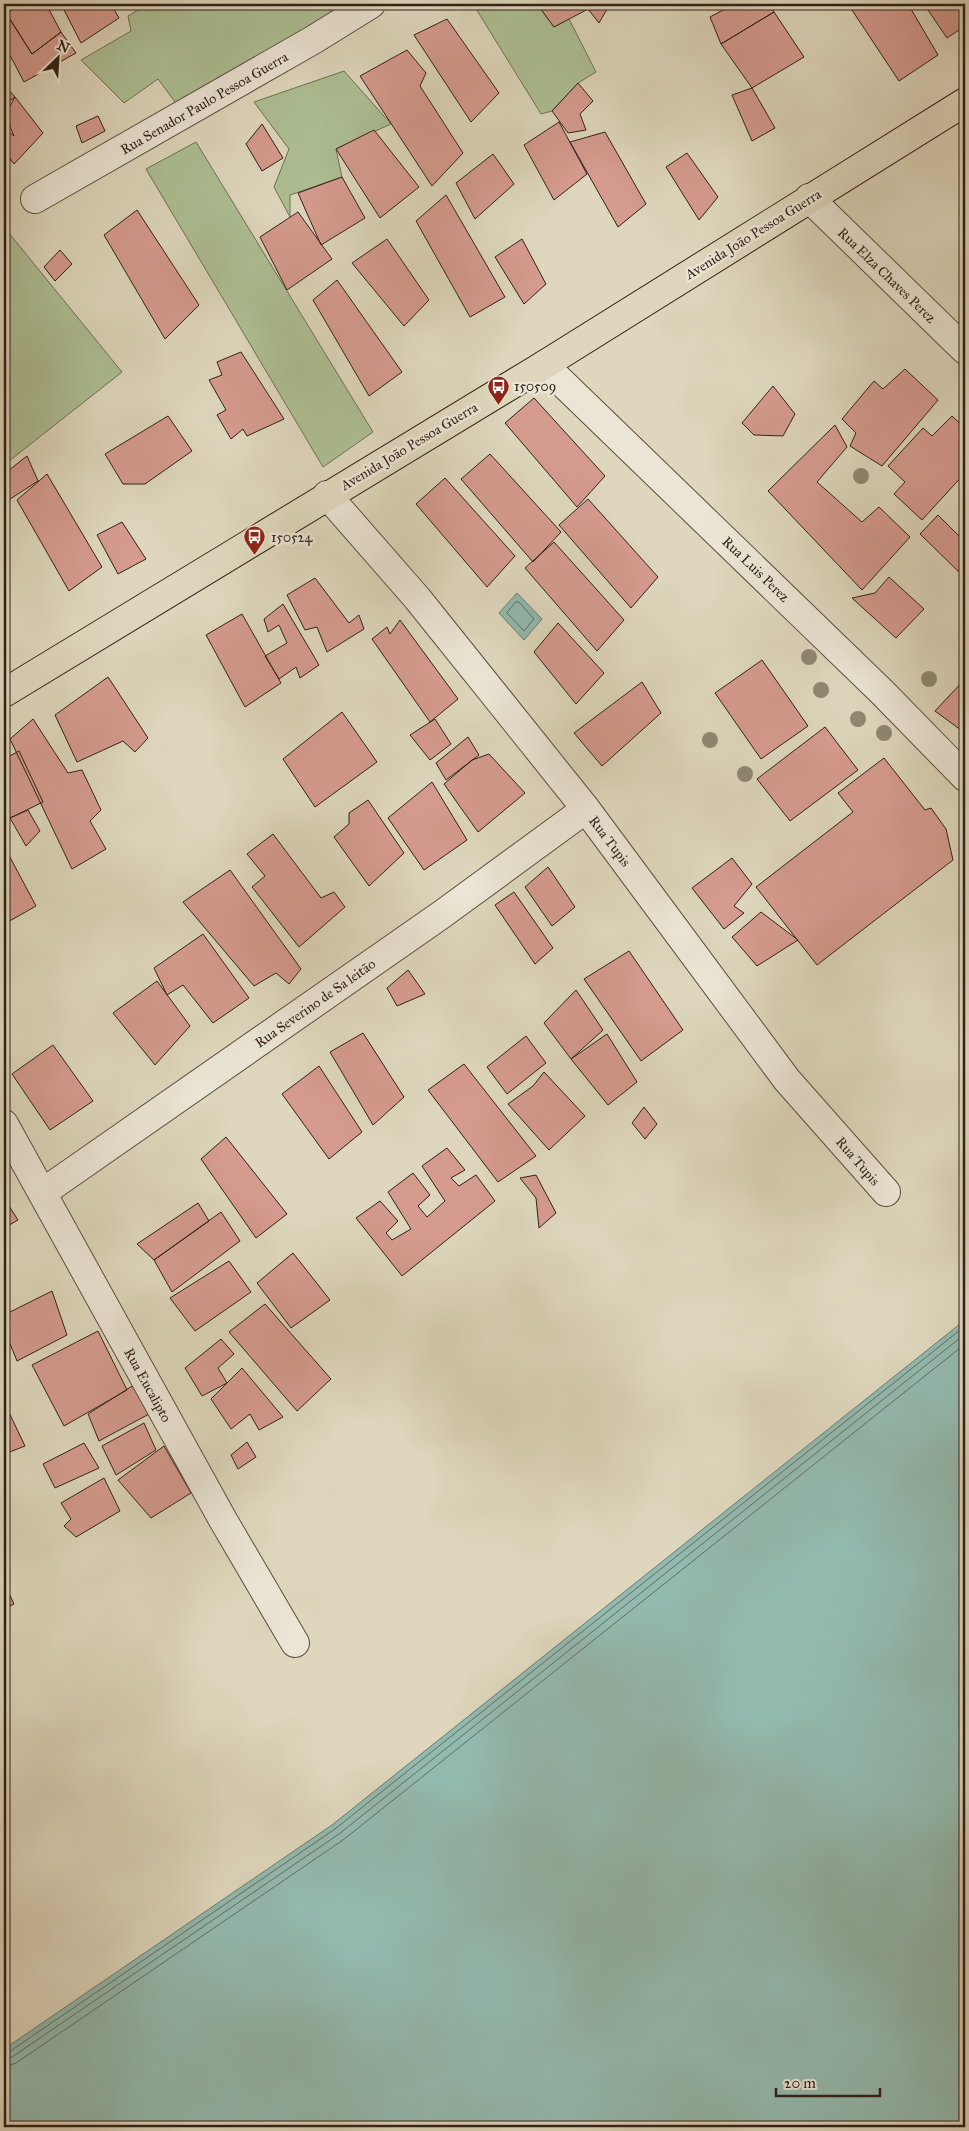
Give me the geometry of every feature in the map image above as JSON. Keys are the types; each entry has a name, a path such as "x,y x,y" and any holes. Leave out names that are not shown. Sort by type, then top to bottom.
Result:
{"main road":[{"name":"Avenida João Pessoa Guerra","path":"4,693 544,364 965,102"}],"street":[{"name":"Rua Senador Paulo Pessoa Guerra","path":"35,199 313,40 370,4"},
{"name":"Rua Elza Chaves Perez","path":"810,198 965,350"},
{"name":"Rua Luis Perez","path":"544,364 875,685 965,777"},
{"name":"Rua Tupis","path":"327,495 417,598 586,809 788,1080 886,1192"},
{"name":"Rua Severino de Sa leitão","path":"42,1193 441,915 586,809"},
{"name":"Rua Eucalipto","path":"4,1124 223,1520 295,1644"}],"green space":[{"path":"148,4 326,4 334,16 178,106 158,79 124,103 81,60 131,31 128,16"},
{"path":"473,4 537,4 554,27 569,19 596,72 578,83 552,111 541,114"},
{"path":"344,71 391,124 336,149 342,177 290,195 290,217 274,187 289,149 254,102"},
{"path":"196,142 373,432 323,467 146,169"},
{"path":"4,227 122,372 4,465"}],"water":[{"path":"517,593 542,619 524,640 499,613"},
{"path":"965,1320 965,2127 4,2127 4,2049 332,1825"}],"building":[{"path":"20,4 46,4 61,32 32,54 6,13"},
{"path":"61,4 111,4 119,18 81,43"},
{"path":"135,4 145,4 138,9"},
{"path":"537,4 603,4 607,9 599,23 588,9 554,27"},
{"path":"734,4 769,4 774,12 721,44 710,17"},
{"path":"848,4 908,4 938,55 899,81"},
{"path":"924,4 965,4 965,26 947,38"},
{"path":"774,12 804,57 752,88 721,44"},
{"path":"6,13 32,54 61,32 76,53 24,82 4,44 4,15"},
{"path":"447,19 499,93 471,122 414,35"},
{"path":"407,50 426,73 420,86 463,153 432,186 360,76"},
{"path":"578,83 593,101 580,114 586,130 568,133 552,111"},
{"path":"4,84 15,97 4,105"},
{"path":"752,88 775,128 752,141 732,95"},
{"path":"15,97 43,133 14,164 4,150 4,128 14,136 5,115"},
{"path":"98,116 105,131 82,143 76,126"},
{"path":"559,122 587,174 554,200 524,145"},
{"path":"262,124 283,158 262,171 246,144"},
{"path":"374,130 419,187 380,218 336,149"},
{"path":"605,132 646,204 618,227 570,142"},
{"path":"687,153 718,197 699,220 666,167"},
{"path":"493,154 514,184 475,219 456,183"},
{"path":"342,177 365,218 321,245 298,193"},
{"path":"446,195 505,297 470,317 416,221"},
{"path":"137,210 199,305 165,339 104,235"},
{"path":"298,212 332,259 287,290 260,237"},
{"path":"387,239 429,300 404,326 352,263"},
{"path":"522,239 546,284 524,304 495,257"},
{"path":"60,250 72,264 55,281 44,267"},
{"path":"337,280 402,372 369,396 313,300"},
{"path":"241,352 284,419 247,436 243,429 231,439 217,415 226,410 209,380 222,375 217,362"},
{"path":"905,369 938,400 882,466 850,446 856,433 842,419 874,381 883,389"},
{"path":"773,386 795,414 783,436 754,435 742,423"},
{"path":"534,398 605,476 577,507 505,423"},
{"path":"168,416 192,451 145,484 123,484 105,454"},
{"path":"952,416 965,428 965,473 922,520 894,494 905,482 888,466 923,428 932,436"},
{"path":"835,425 847,447 817,482 862,522 879,507 910,537 862,590 768,491"},
{"path":"490,454 561,532 533,562 461,479"},
{"path":"27,456 38,481 4,503 4,474"},
{"path":"47,474 102,567 69,591 17,500"},
{"path":"445,478 515,556 487,587 416,504"},
{"path":"588,499 658,577 631,608 559,525"},
{"path":"938,515 965,542 964,577 920,534"},
{"path":"122,522 146,559 118,574 97,535"},
{"path":"554,542 624,620 597,651 525,568"},
{"path":"889,577 924,609 896,638 852,598 875,593"},
{"path":"315,578 349,623 359,615 364,629 327,652 317,627 305,630 287,595"},
{"path":"283,604 319,665 300,678 296,667 279,679 265,656 287,643 279,625 268,632 264,619"},
{"path":"242,614 281,683 245,707 206,635"},
{"path":"400,620 458,699 430,722 372,639 387,627 390,634"},
{"path":"558,623 604,673 576,704 534,652"},
{"path":"762,660 808,726 761,759 715,693"},
{"path":"108,677 148,738 135,752 123,741 77,762 55,715"},
{"path":"965,679 965,733 935,711"},
{"path":"642,682 661,713 602,766 574,733"},
{"path":"342,712 377,762 315,807 283,759"},
{"path":"33,719 68,773 82,770 101,810 90,821 106,849 72,869 10,739"},
{"path":"435,719 451,744 430,760 410,735"},
{"path":"825,727 858,770 790,821 757,779"},
{"path":"468,737 479,755 446,780 436,763"},
{"path":"19,751 43,802 4,821 4,759"},
{"path":"489,754 525,793 478,832 444,784 472,760"},
{"path":"884,758 925,810 931,808 946,829 953,860 817,965 756,887 853,812 838,793"},
{"path":"432,782 467,840 424,870 388,818"},
{"path":"368,800 404,853 369,886 334,837 349,824 349,813"},
{"path":"28,810 40,831 26,846 10,818"},
{"path":"273,834 321,898 334,892 345,907 299,947 252,887 265,876 247,854"},
{"path":"4,846 36,906 6,923 4,919"},
{"path":"732,858 752,884 734,906 744,913 724,929 692,888"},
{"path":"548,867 575,907 552,926 525,887"},
{"path":"230,870 301,969 289,984 276,973 254,986 183,902"},
{"path":"514,892 553,948 535,964 495,905"},
{"path":"761,912 798,940 757,966 732,937"},
{"path":"203,934 249,998 213,1023 183,985 167,995 154,968"},
{"path":"629,951 683,1030 641,1061 584,979"},
{"path":"408,970 425,994 397,1006 387,988"},
{"path":"157,981 190,1026 155,1065 113,1013"},
{"path":"576,990 603,1030 571,1059 544,1023"},
{"path":"363,1033 404,1097 373,1125 330,1052"},
{"path":"607,1034 637,1082 608,1105 571,1059"},
{"path":"526,1036 546,1063 507,1094 487,1067"},
{"path":"53,1045 93,1101 50,1130 12,1074"},
{"path":"464,1064 536,1156 498,1182 428,1090"},
{"path":"319,1066 362,1132 329,1159 282,1094"},
{"path":"544,1072 585,1116 549,1150 508,1104 533,1086"},
{"path":"644,1107 657,1124 645,1139 632,1123"},
{"path":"226,1137 287,1214 256,1238 201,1159"},
{"path":"447,1148 465,1170 451,1178 459,1186 476,1175 495,1201 402,1276 356,1218 380,1201 398,1221 386,1233 392,1240 411,1229 388,1192 413,1173 430,1195 418,1206 427,1217 445,1201 422,1166"},
{"path":"536,1175 556,1213 539,1228 536,1198 520,1178"},
{"path":"4,1198 18,1220 4,1228"},
{"path":"198,1203 209,1221 154,1260 137,1244"},
{"path":"221,1212 240,1241 172,1292 154,1260"},
{"path":"293,1253 330,1300 291,1328 257,1283"},
{"path":"229,1261 251,1292 195,1331 170,1298"},
{"path":"52,1291 67,1335 17,1361 4,1329 4,1315"},
{"path":"265,1304 331,1379 297,1411 229,1332"},
{"path":"98,1331 127,1390 64,1426 32,1365"},
{"path":"221,1339 234,1354 218,1368 227,1383 202,1396 185,1368"},
{"path":"242,1368 283,1417 259,1430 250,1414 231,1429 211,1399"},
{"path":"137,1383 149,1414 99,1441 88,1414"},
{"path":"4,1402 25,1446 7,1453 4,1446"},
{"path":"144,1423 156,1450 116,1475 102,1446"},
{"path":"247,1442 256,1457 238,1469 231,1455"},
{"path":"84,1443 99,1468 55,1488 43,1464"},
{"path":"164,1446 191,1493 151,1518 118,1480"},
{"path":"104,1478 120,1511 76,1537 64,1526 71,1519 61,1503"},
{"path":"4,1583 14,1604 4,1609"}],"place":[{"name":"150509","path":"498,405"},
{"name":"150524","path":"255,556"}]}
